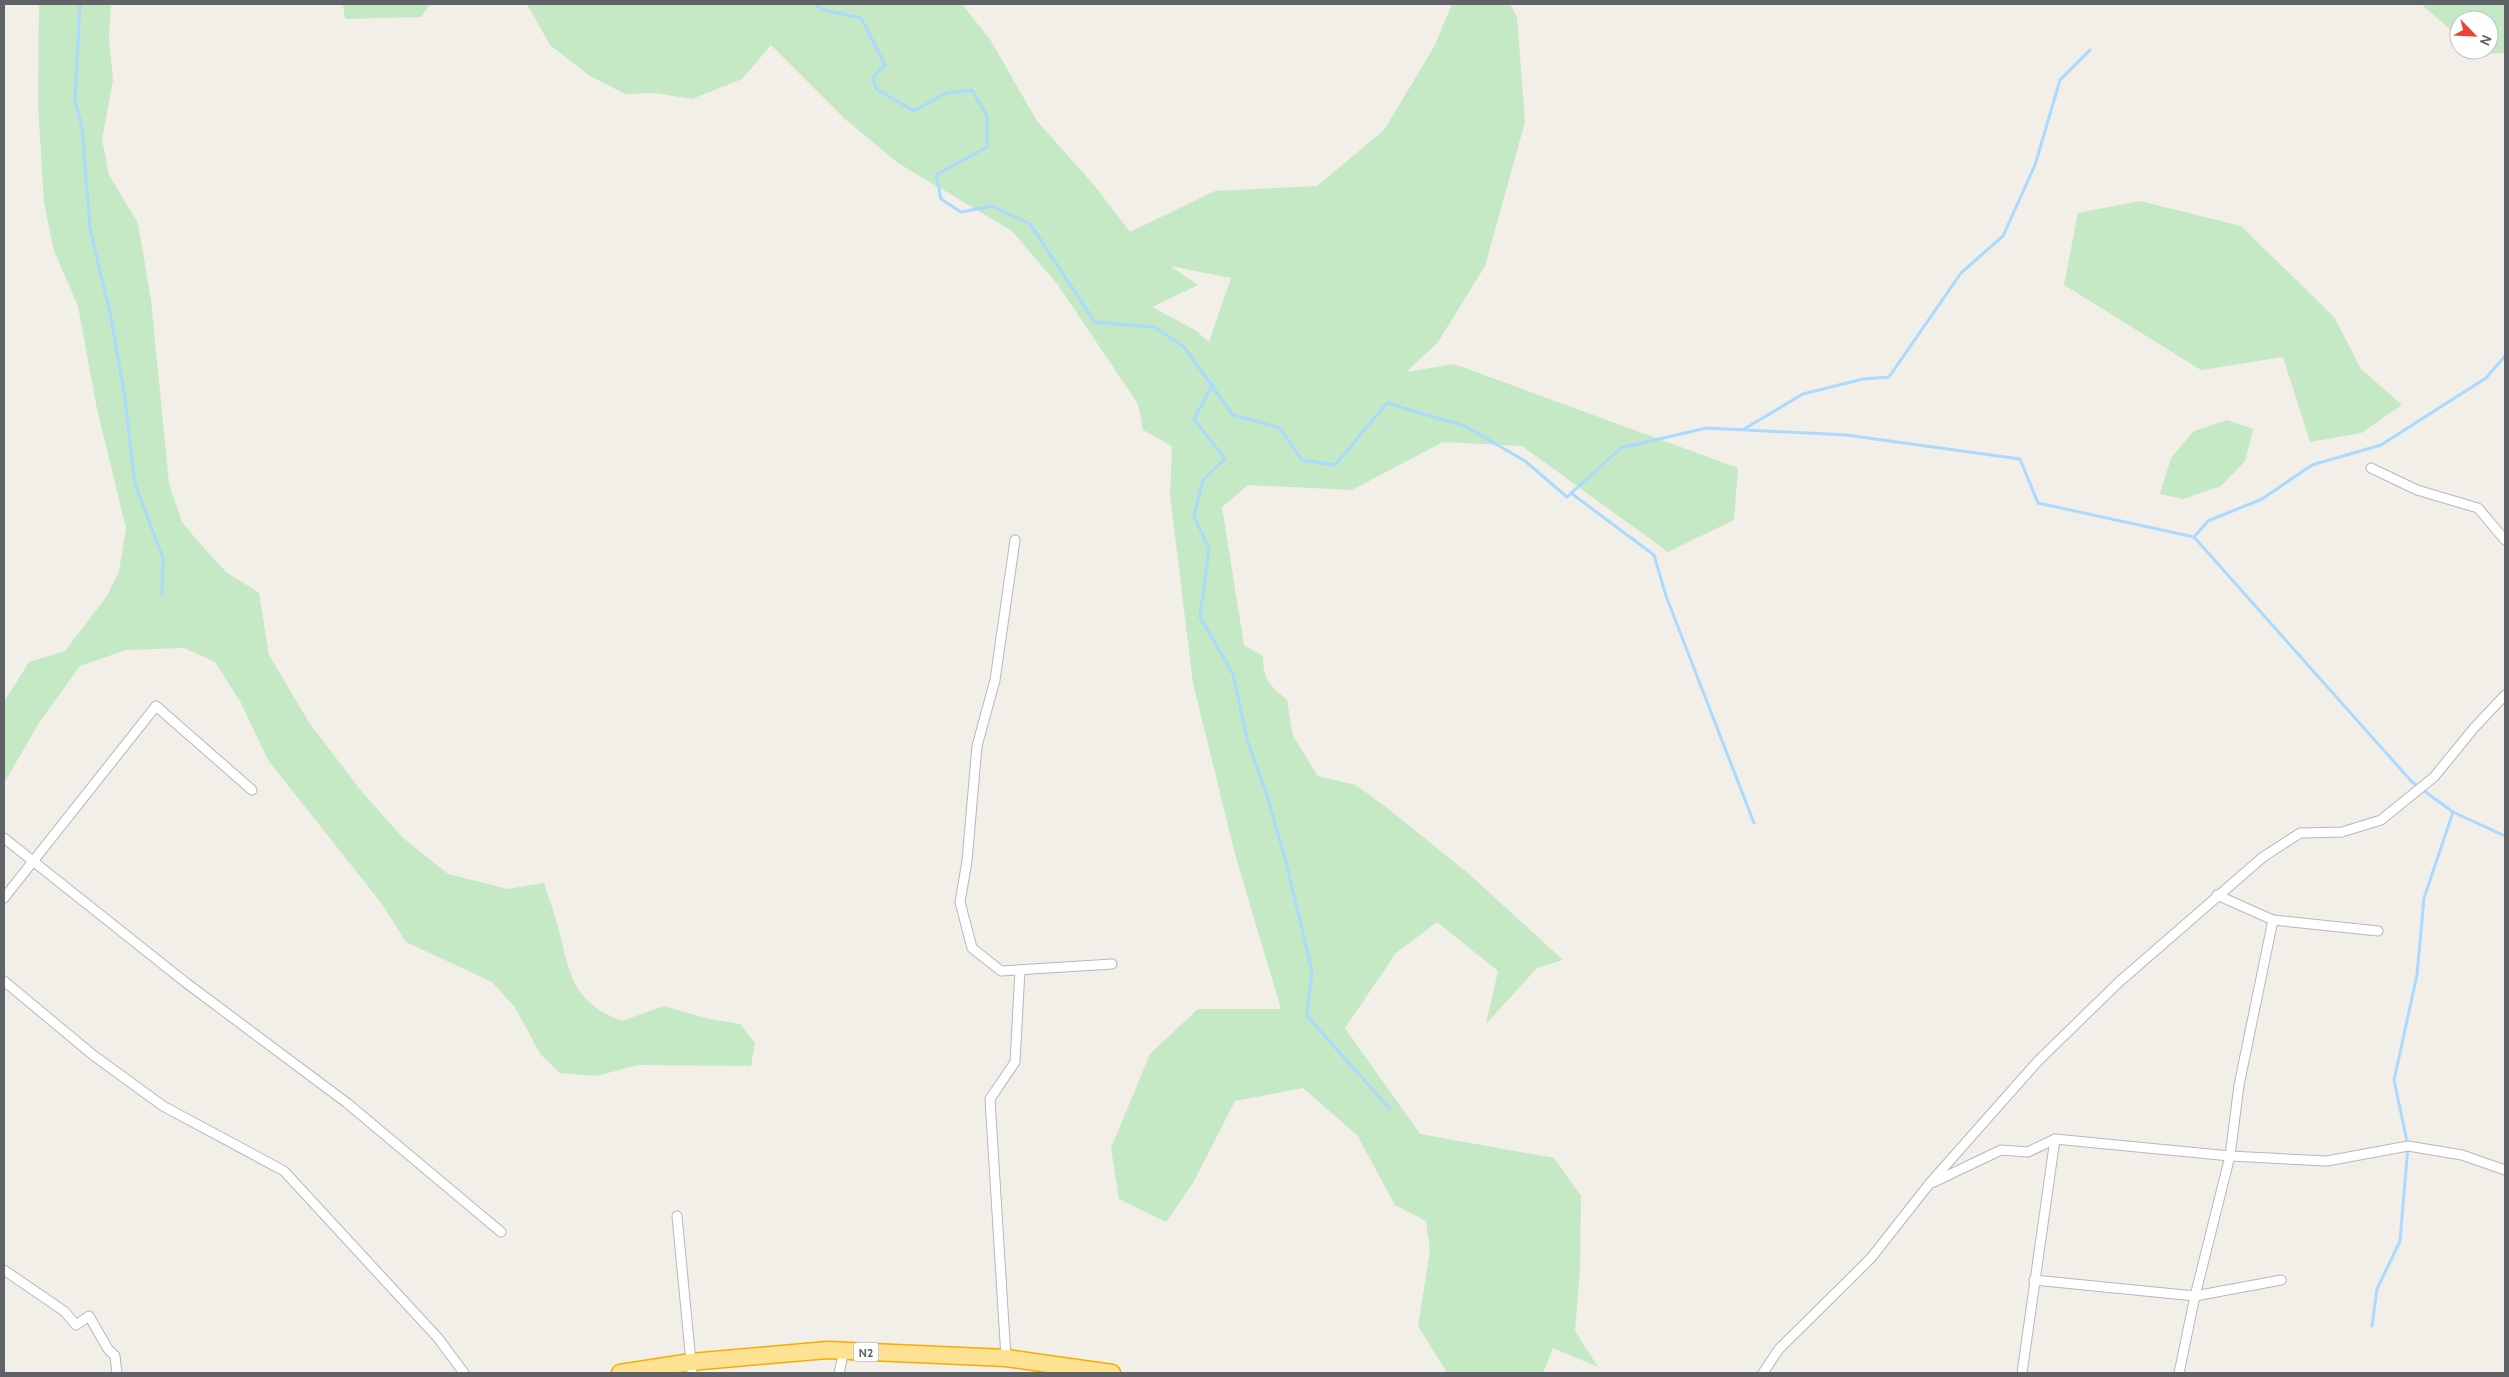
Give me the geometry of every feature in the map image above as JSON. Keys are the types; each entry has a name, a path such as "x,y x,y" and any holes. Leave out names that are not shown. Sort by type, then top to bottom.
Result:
{"highway":[{"name":"N2","path":"620,1373 692,1368 827,1350 1006,1358 1112,1373"}],"street":[{"path":"2371,468 2417,490 2478,508 2505,540"},
{"path":"1015,540 995,680 977,746 967,861 960,902 972,948 1001,971 1112,964"},
{"path":"1763,1373 1779,1349 1871,1258 1930,1183 2038,1061 2119,982 2263,857 2300,833 2342,832 2380,820 2434,777 2474,728 2505,695"},
{"path":"4,898 83,795 156,706 252,790"},
{"path":"4,838 185,982 347,1103 501,1232"},
{"path":"2217,895 2273,920 2378,930"},
{"path":"2179,1373 2195,1296 2230,1156 2239,1085 2273,920"},
{"path":"1006,1358 990,1099 1015,1062 1020,970"},
{"path":"4,981 93,1055 163,1106 284,1171 438,1338 464,1373"},
{"path":"1930,1183 2001,1150 2028,1152 2055,1139 2230,1156 2326,1161 2408,1146 2462,1154 2505,1170"},
{"path":"2022,1373 2055,1139"},
{"path":"678,1216 692,1368"},
{"path":"4,1270 64,1311 76,1324 89,1316 108,1349 115,1356 118,1373"},
{"path":"2034,1280 2195,1296 2280,1280"},
{"path":"839,1373 844,1351"}],"green space":[{"path":"39,4 111,4 109,39 113,80 102,139 109,175 138,223 151,300 169,484 182,522 226,572 259,593 269,655 310,724 362,792 403,838 448,874 508,889 544,883 571,975 584,997 593,1006 622,1021 664,1006 709,1019 740,1024 755,1043 751,1066 638,1065 596,1076 560,1073 541,1055 514,1006 492,982 406,942 382,904 268,760 241,703 215,662 184,648 126,650 80,666 39,723 4,783 4,702 29,662 65,651 107,596 119,571 126,528 97,409 78,306 54,251 44,203 38,103"},
{"path":"343,4 430,4 421,17 345,19"},
{"path":"527,4 962,4 991,41 1037,121 1094,185 1130,232 1215,191 1317,186 1384,130 1434,47 1452,4 1510,4 1517,17 1525,122 1485,266 1438,342 1406,372 1454,364 1738,468 1734,520 1668,552 1522,446 1443,442 1352,490 1248,485 1222,507 1244,645 1263,656 1266,677 1287,700 1293,736 1318,776 1356,785 1387,808 1469,874 1563,960 1537,968 1486,1024 1498,971 1437,922 1396,953 1345,1028 1420,1134 1554,1158 1581,1196 1580,1270 1575,1331 1598,1367 1553,1348 1543,1373 1447,1373 1418,1326 1430,1251 1426,1221 1395,1205 1357,1135 1303,1088 1235,1101 1193,1183 1166,1222 1119,1199 1111,1148 1150,1054 1198,1009 1281,1009 1235,854 1193,683 1170,495 1172,446 1143,430 1138,404 1058,285 1012,231 898,163 845,119 771,45 742,79 692,99 656,93 625,94 590,76 550,45","holes":["1170,266 1231,278 1209,342 1195,330 1152,307 1198,285"]},
{"path":"2421,4 2505,4 2505,53 2499,53 2499,10 2449,10 2449,28"},
{"path":"2140,201 2241,226 2334,317 2361,369 2402,405 2361,433 2310,442 2283,357 2201,370 2064,285 2078,213"},
{"path":"2227,420 2253,429 2245,461 2221,486 2183,499 2160,494 2171,458 2194,431"}],"waterway":[{"path":"80,4 75,101 82,127 90,228 111,318 124,392 135,484 163,558 162,595"},
{"path":"815,4 823,10 861,18 885,65 873,77 876,89 914,111 946,93 972,90 987,116 987,147 936,175 941,199 961,212 992,206 1030,224 1095,322 1154,327 1184,347 1233,415 1280,428 1302,460 1335,465 1387,403 1465,426 1525,461 1567,497 1621,448 1706,428 1846,435 2020,459 2038,503 2194,537 2412,782 2453,812 2505,836"},
{"path":"1744,429 1803,394 1863,379 1889,377 1961,273 2003,236 2035,165 2060,80 2090,50"},
{"path":"2194,537 2208,521 2262,499 2312,465 2381,445 2486,378 2505,356"},
{"path":"1213,384 1194,419 1225,459 1203,480 1194,516 1209,549 1200,617 1233,674 1247,740 1266,792 1285,858 1312,971 1307,1016 1390,1109"},
{"path":"1571,493 1654,555 1666,596 1754,823"},
{"path":"2372,1326 2377,1289 2400,1241 2408,1146 2394,1080 2417,975 2424,898 2453,812"}]}
